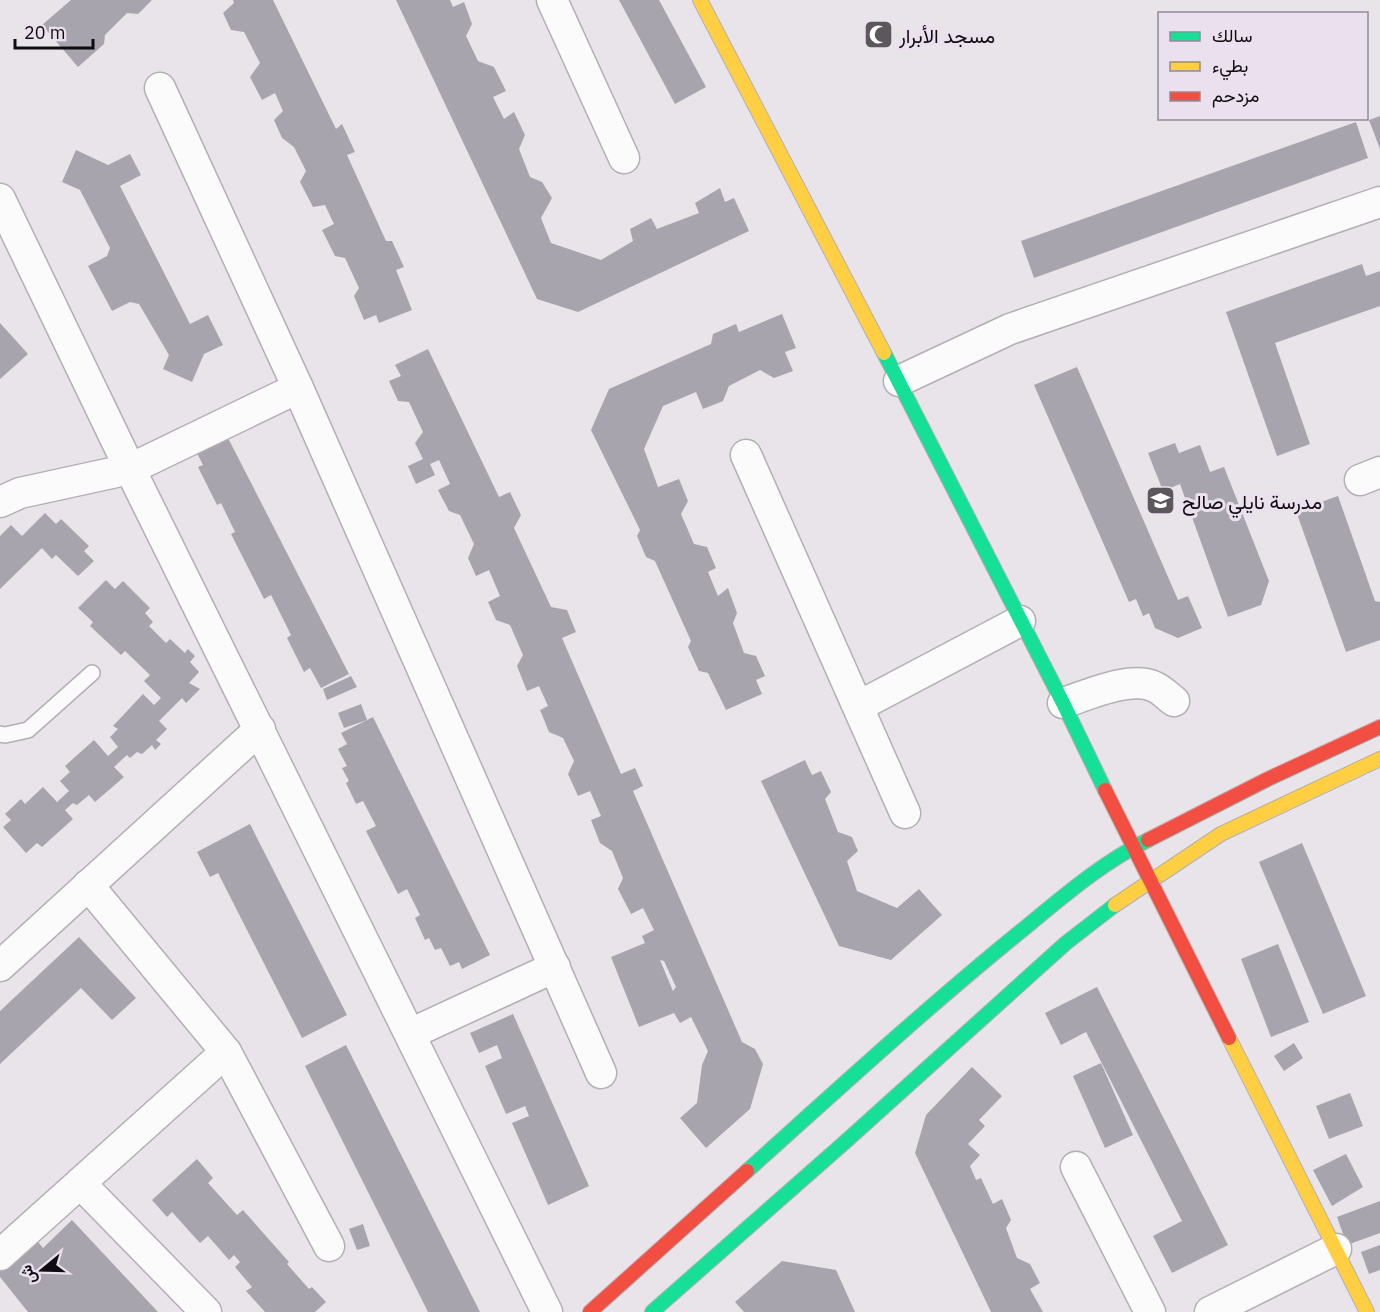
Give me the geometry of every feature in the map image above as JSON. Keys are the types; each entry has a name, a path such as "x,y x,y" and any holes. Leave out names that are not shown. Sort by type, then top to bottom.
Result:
{"street":[{"path":"552,0 624,158"},
{"path":"700,0 899,381 1063,703 1367,1312"},
{"path":"160,88 298,388 602,1073"},
{"path":"0,199 130,469 547,1312"},
{"path":"899,381 1010,329 1380,201"},
{"path":"0,502 20,493 130,469 298,388"},
{"path":"746,455 905,813"},
{"path":"859,706 1020,621"},
{"path":"1063,703 1127,683 1144,683 1156,687 1174,701"},
{"path":"590,1312 944,994 1078,885 1133,847 1268,779 1380,727"},
{"path":"0,966 260,729"},
{"path":"652,1312 836,1150 1066,942 1221,834 1380,759"},
{"path":"88,885 226,1052 329,1245"},
{"path":"410,1034 555,967"},
{"path":"0,1255 226,1052"},
{"path":"1076,1167 1150,1312"},
{"path":"80,1183 207,1312"},
{"path":"1210,1312 1336,1249"}],"lane":[{"path":"0,734 28,730 92,673"}],"building":[{"path":"71,0 152,0 138,14 127,13 105,35 104,44 78,67 42,25"},
{"path":"233,0 273,0 336,129 342,124 355,152 347,155 386,241 392,241 404,267 396,270 412,310 379,323 376,315 364,320 354,296 359,288 345,258 335,256 322,230 334,224 325,205 313,207 300,182 306,171 294,147 282,138 274,120 283,111 275,93 262,100 250,77 260,63 244,32 231,30 223,13 234,3"},
{"path":"396,0 450,0 453,7 464,2 472,24 466,36 478,61 494,67 506,91 493,97 504,119 514,112 525,135 519,149 530,177 542,182 552,198 541,218 551,243 601,260 633,241 630,229 651,218 657,229 699,213 695,203 720,188 725,202 734,198 749,231 578,312 537,299"},
{"path":"619,0 659,0 706,87 675,104"},
{"path":"1380,116 1380,149 1369,120"},
{"path":"1356,122 1368,158 1034,278 1021,241"},
{"path":"76,150 108,165 130,154 141,175 120,186 190,324 208,315 223,345 204,354 192,382 163,369 169,355 139,304 130,302 112,311 88,266 107,256 110,248 80,190 62,182"},
{"path":"1362,264 1366,276 1380,271 1380,306 1275,343 1310,444 1277,456 1226,312"},
{"path":"782,314 796,348 785,352 793,371 774,378 760,370 729,386 723,401 703,409 696,392 663,406 644,449 658,487 679,479 688,501 681,514 694,544 707,547 716,568 708,572 718,596 728,588 737,613 733,623 744,653 756,656 765,676 756,680 762,694 726,710 708,673 699,671 688,647 691,641 655,561 646,557 637,536 640,530 591,430 609,389 711,344 713,334 736,324 739,332"},
{"path":"0,323 28,354 0,379"},
{"path":"428,349 499,497 510,492 521,515 514,528 551,607 567,610 576,632 562,638 621,774 635,768 643,786 633,791 742,1042 755,1049 763,1064 750,1109 706,1148 680,1118 697,1103 702,1065 708,1051 691,1017 680,1023 674,1013 639,1027 611,957 645,943 642,936 654,930 643,908 631,914 618,889 623,878 612,851 600,843 591,820 601,816 590,791 578,796 568,774 574,761 563,738 549,732 540,710 548,706 539,686 527,691 517,666 523,655 510,625 496,620 488,602 500,596 489,570 476,576 468,558 474,544 460,515 449,511 438,490 450,484 439,460 430,464 435,475 416,484 408,466 423,459 415,443 423,432 409,402 398,401 389,381 401,376 395,365","holes":["660,960 664,961 676,987 673,991"]},
{"path":"1077,367 1178,600 1188,596 1202,628 1178,638 1155,628 1149,613 1143,616 1136,599 1129,602 1034,385"},
{"path":"228,438 349,674 321,688 310,668 304,672 287,638 291,635 271,595 264,599 231,534 235,532 221,503 217,505 198,467 203,465 193,445"},
{"path":"1175,443 1179,453 1200,445 1210,472 1224,467 1269,581 1261,605 1228,617 1180,484 1163,491 1148,453"},
{"path":"1338,496 1375,601 1380,602 1380,640 1346,652 1296,511"},
{"path":"45,513 56,524 61,519 89,546 84,551 94,561 78,576 56,555 52,559 42,548 0,589 0,536 11,525 22,536"},
{"path":"106,580 115,589 123,581 150,608 145,613 153,622 149,626 166,643 170,639 185,653 188,649 195,656 190,662 199,672 189,683 200,689 186,703 182,698 159,721 167,729 156,740 161,744 155,750 152,745 142,754 137,752 130,758 127,755 114,767 124,777 95,802 89,795 77,805 73,803 65,810 73,819 42,847 37,843 26,853 3,827 11,820 5,814 21,799 25,804 43,787 57,802 69,791 60,781 70,772 65,766 94,740 108,756 118,747 110,737 118,729 113,726 143,694 154,705 161,698 144,681 150,675 125,651 121,655 90,626 93,622 78,608"},
{"path":"351,676 357,687 327,700 323,689"},
{"path":"361,704 367,720 344,728 338,713"},
{"path":"373,717 490,955 462,969 459,962 450,966 441,948 435,950 429,938 425,940 415,918 420,915 407,889 398,894 366,831 376,826 363,801 356,804 346,783 349,781 342,768 347,766 338,749 347,744 341,733"},
{"path":"805,760 812,775 821,771 831,792 825,799 838,832 852,837 858,851 847,861 857,891 897,908 919,889 942,915 891,960 839,946 761,781"},
{"path":"250,824 347,1015 302,1038 218,873 210,877 197,852"},
{"path":"1302,843 1366,996 1323,1014 1259,862"},
{"path":"79,937 136,998 112,1020 81,988 0,1064 0,1011"},
{"path":"1278,944 1309,1022 1271,1037 1241,959"},
{"path":"1097,987 1228,1245 1172,1273 1153,1236 1182,1221 1086,1032 1061,1045 1045,1013"},
{"path":"513,1014 589,1186 548,1205 512,1123 529,1116 525,1106 506,1114 485,1066 502,1058 497,1045 479,1053 470,1033"},
{"path":"1294,1043 1303,1058 1284,1071 1274,1056"},
{"path":"346,1045 480,1312 428,1312 305,1066"},
{"path":"1101,1063 1133,1135 1105,1148 1073,1076"},
{"path":"972,1067 1002,1096 979,1120 985,1126 968,1144 980,1155 970,1166 976,1180 981,1178 993,1204 1002,1199 1011,1220 1006,1228 1017,1258 1030,1264 1040,1283 1030,1289 1043,1312 991,1312 915,1153 926,1115"},
{"path":"1350,1093 1363,1126 1329,1139 1316,1106"},
{"path":"1346,1154 1363,1187 1332,1206 1313,1170"},
{"path":"197,1159 213,1178 208,1183 237,1215 243,1210 289,1262 287,1264 309,1289 312,1287 326,1302 315,1312 265,1312 246,1291 252,1287 235,1267 240,1262 234,1255 229,1260 208,1236 200,1243 172,1212 167,1217 152,1200"},
{"path":"1380,1201 1380,1233 1347,1245 1337,1217"},
{"path":"72,1220 158,1312 28,1312 0,1277 0,1258 31,1233 43,1248"},
{"path":"363,1224 370,1246 357,1250 349,1229"},
{"path":"1380,1245 1380,1270 1369,1274 1361,1252"},
{"path":"782,1261 836,1270 855,1312 744,1312 735,1302"}],"traffic: fast":[{"path":"884,353 1105,790"},
{"path":"747,1171 981,964 1095,872 1148,840"},
{"path":"652,1312 1066,943 1115,905"}],"traffic: slow":[{"path":"700,0 884,353"},
{"path":"1115,905 1221,834 1380,759"},
{"path":"1229,1038 1367,1312"}],"traffic: jam":[{"path":"1148,840 1268,779 1380,727"},
{"path":"1105,790 1229,1038"},
{"path":"590,1312 747,1171"}],"place":[{"name":"مسجد الأبرار","path":"878,35"},
{"name":"مدرسة نايلي صالح","path":"1161,501"}]}
